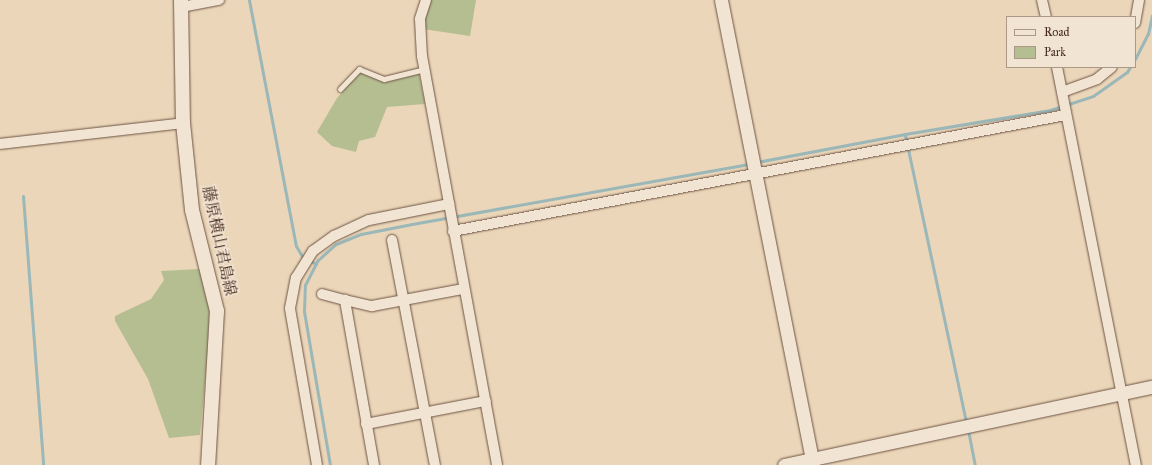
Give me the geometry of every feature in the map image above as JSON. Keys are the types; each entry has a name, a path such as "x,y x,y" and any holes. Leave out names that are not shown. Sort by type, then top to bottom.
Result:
{"main road":[{"name":"藤原横山君島線","path":"181,4 183,123 192,210 217,310 208,465"}],"street":[{"path":"181,4 220,0"},
{"path":"426,0 420,19 424,69 463,289 486,401 497,465"},
{"path":"721,0 813,462"},
{"path":"1042,0 1046,16"},
{"path":"1136,16 1139,0"},
{"path":"1057,68 1136,465"},
{"path":"1062,92 1097,79 1111,68"},
{"path":"453,228 756,174 1066,115"},
{"path":"0,144 183,123"},
{"path":"317,465 290,308 296,278 313,251 334,236 369,220 449,204"},
{"path":"392,240 402,300 435,465"},
{"path":"322,294 372,306 463,289"},
{"path":"345,300 374,465"},
{"path":"784,465 813,462 1152,387"},
{"path":"366,424 486,401"}],"lane":[{"path":"340,89 359,69 384,79 424,69"}],"green space":[{"path":"429,0 476,0 470,36 423,29"},
{"path":"360,72 384,82 419,74 425,104 387,107 375,137 359,141 356,152 332,146 317,132 337,98"},
{"path":"199,269 209,309 209,338 200,435 169,438 148,379 115,321 115,316 151,299 164,280 161,271"}],"waterway":[{"path":"249,0 296,246 302,256 316,264"},
{"path":"1136,57 1148,34 1152,15"},
{"path":"966,422 905,134 1050,110 1093,96 1127,72 1129,68"},
{"path":"757,162 905,134"},
{"path":"330,465 304,311 305,285 318,260 336,244 361,234 412,224 749,164"},
{"path":"23,196 43,465"},
{"path":"968,430 975,465"}]}
